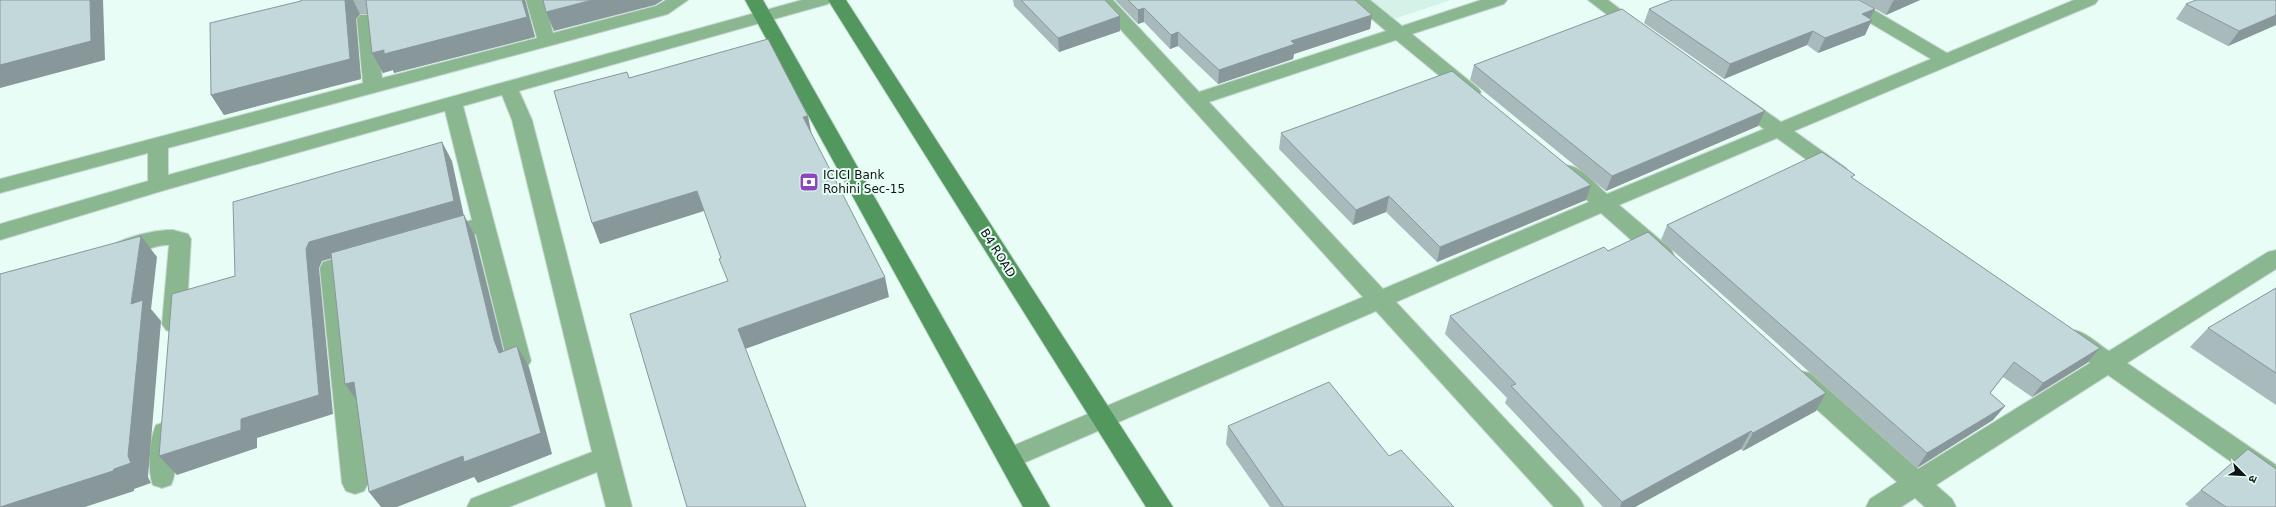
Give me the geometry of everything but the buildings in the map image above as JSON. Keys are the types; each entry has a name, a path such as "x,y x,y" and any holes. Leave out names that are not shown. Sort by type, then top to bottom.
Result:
{"street":[{"path":"535,0 546,39"},
{"path":"0,186 546,39 662,10 678,0"},
{"path":"0,232 158,185 508,88 759,8 822,0"},
{"name":"B4 ROAD","path":"837,0 1160,507"},
{"path":"1103,0 1571,507"},
{"path":"1359,0 1485,103"},
{"path":"1196,100 1498,0"},
{"path":"1597,0 1653,40"},
{"path":"1844,0 1946,60"},
{"path":"1010,458 1380,301 1605,203 1780,131 2089,0"},
{"path":"759,8 1037,507"},
{"path":"366,19 373,86"},
{"path":"508,88 522,120 619,507"},
{"path":"1722,89 1857,186"},
{"path":"452,103 519,361"},
{"path":"158,143 158,185"},
{"path":"1552,159 1605,203 1679,270"},
{"path":"422,241 484,224"},
{"path":"95,257 161,238 173,236 180,239 172,342"},
{"path":"355,483 331,268 384,253"},
{"path":"1879,507 2276,258"},
{"path":"2056,326 2276,479"},
{"path":"1786,366 1915,484 1943,507"},
{"path":"162,477 167,414"},
{"path":"480,507 607,457"}],"shaded area":[{"path":"1372,0 1451,0 1394,19"}],"place":[{"name":"ICICI Bank Rohini Sec-15","path":"809,182"}]}
